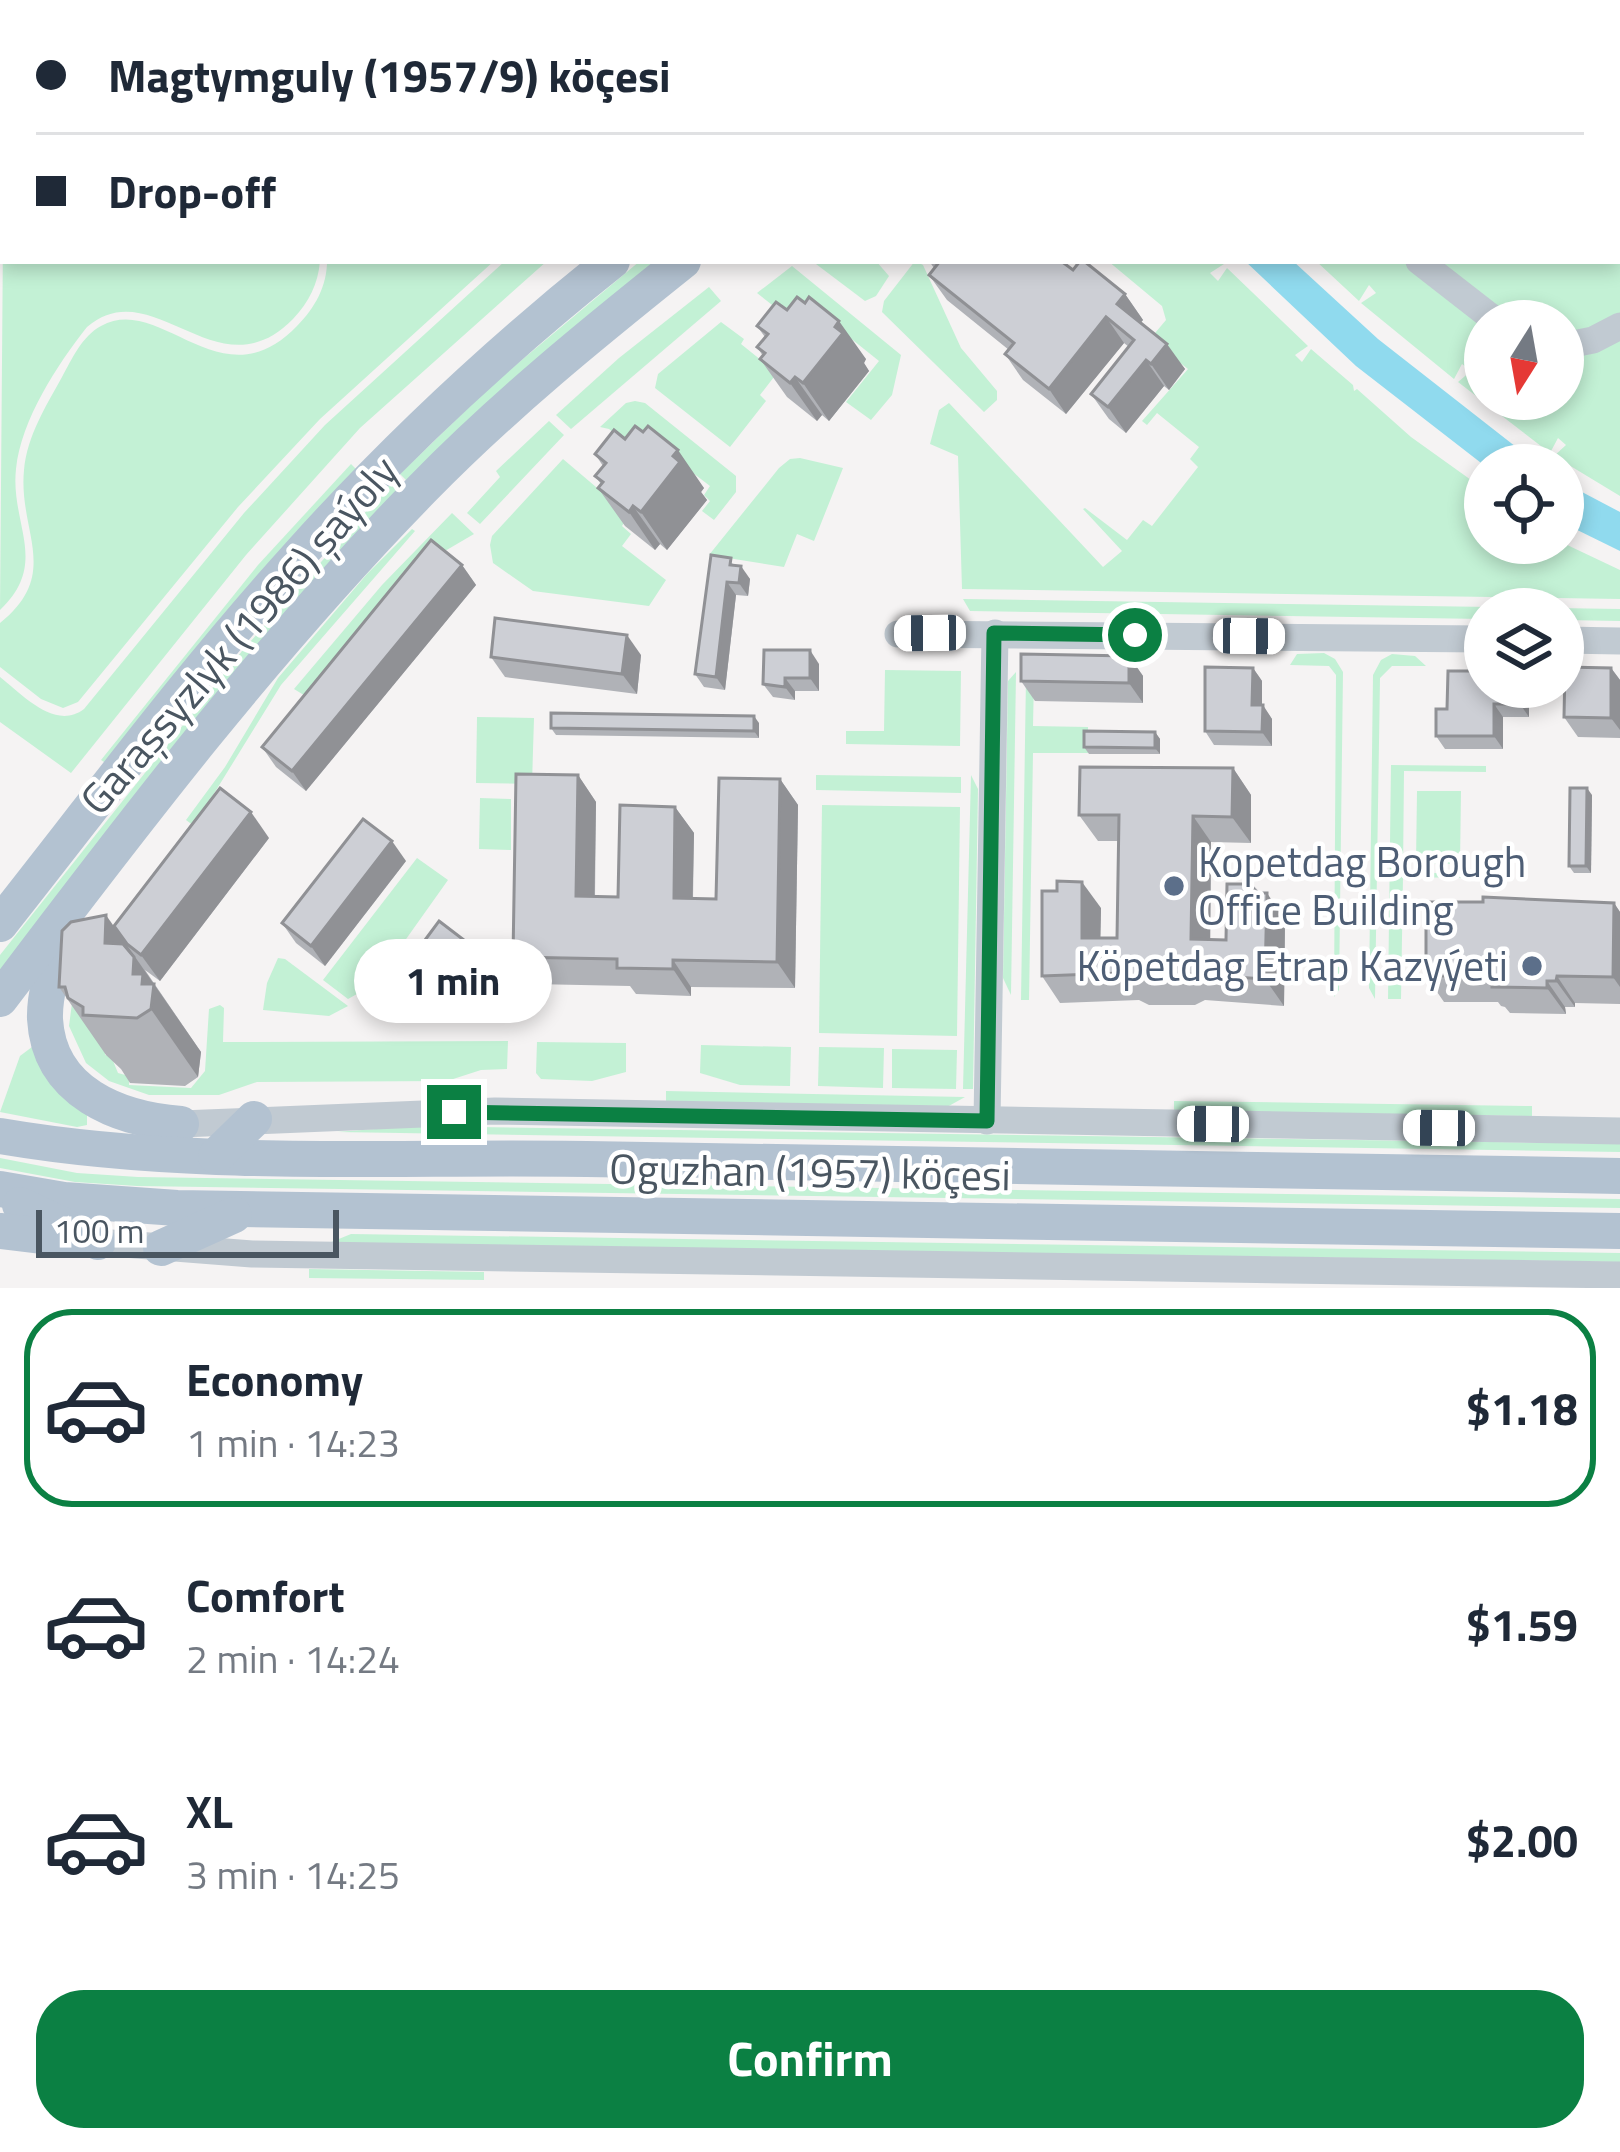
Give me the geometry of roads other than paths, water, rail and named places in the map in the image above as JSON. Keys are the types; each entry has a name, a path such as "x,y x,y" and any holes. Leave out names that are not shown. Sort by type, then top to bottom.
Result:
{"main road":[{"name":"Garaşsyzlyk (1986) şaýoly","path":"0,924 223,643 393,455 511,344 608,264"},
{"name":"Garaşsyzlyk (1986) şaýoly","path":"0,999 259,670 415,496 541,376 679,264"},
{"path":"0,895 99,799"},
{"path":"77,898 48,991 45,1020 51,1047 68,1077 91,1100 183,1139 254,1120"},
{"name":"Oguzhan (1957) köçesi","path":"0,1136 74,1148 183,1139 1620,1176"},
{"path":"0,1192 98,1242"},
{"name":"Oguzhan (1957) köçesi","path":"0,1192 117,1205 246,1209 1620,1231"},
{"path":"161,1248 246,1209"},
{"path":"0,1231 98,1242"}],"street":[{"path":"1423,264 1469,300"},
{"path":"1584,342 1620,326"},
{"path":"987,1121 994,633"},
{"path":"898,634 1464,639"},
{"path":"1584,640 1620,641"},
{"path":"254,1120 495,1112 1620,1131"},
{"path":"98,1242 252,1254 987,1276 1620,1275"}],"water":[{"path":"1248,264 1296,264 1378,339 1464,406 1464,420 1482,420 1512,444 1464,444 1464,450 1356,366"},
{"path":"1584,493 1620,512 1620,551 1584,533"}],"place":[{"name":"Kopetdag Borough Office Building","path":"1174,886"},
{"name":"Köpetdag Etrap Kazyýeti","path":"1532,966"}]}
